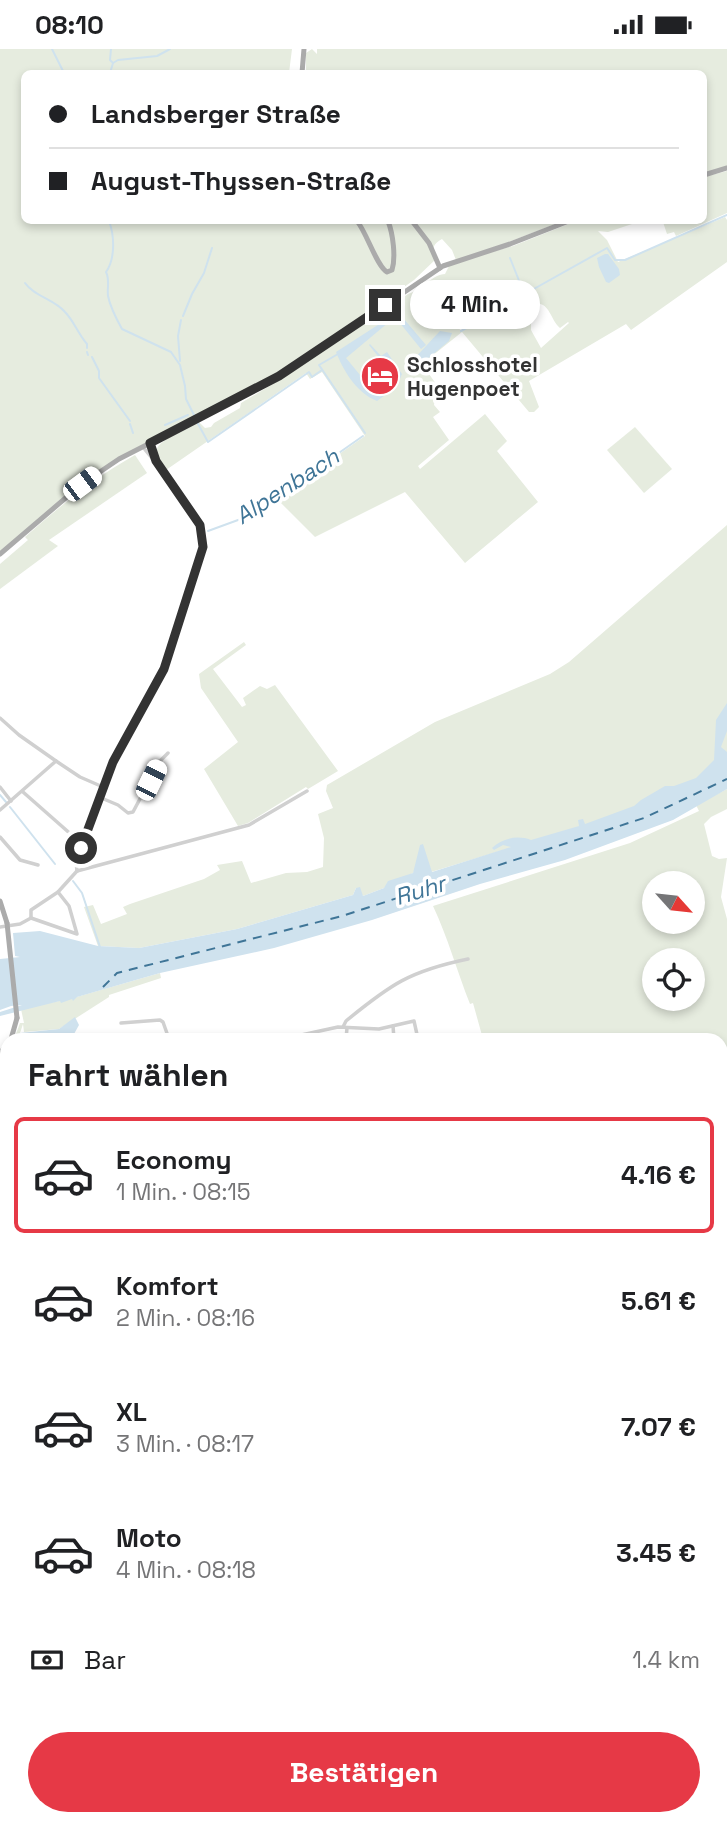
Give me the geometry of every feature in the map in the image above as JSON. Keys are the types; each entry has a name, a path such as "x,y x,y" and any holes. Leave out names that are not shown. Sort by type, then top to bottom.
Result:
{"main road":[{"path":"302,70 304,49"},
{"path":"707,174 727,168"},
{"path":"360,224 380,267 387,272 392,270 394,265 389,224"},
{"path":"414,224 429,243 440,268"},
{"path":"0,554 96,473 279,376 440,268 561,224"},
{"path":"0,901 8,923 17,1018 13,1033"}],"street":[{"path":"150,443 156,461"},
{"path":"77,871 76,861 113,762 160,678 203,547 202,531 197,520 156,461 143,447"},
{"path":"0,718 56,761 80,777 103,787"},
{"path":"99,797 118,804 128,813 133,813 160,761 168,753"},
{"path":"0,810 56,761"},
{"path":"0,787 9,803"},
{"path":"31,918 32,910 58,892 77,871 249,825 307,791"},
{"path":"23,792 82,844"},
{"path":"0,837 20,860 38,865"},
{"path":"0,927 20,924 31,918 77,934 71,908 58,892"},
{"path":"345,1033 346,1021 400,980 425,970 468,959"},
{"path":"121,1023 160,1020 166,1033"},
{"path":"316,1033 345,1028 370,1030 414,1021 417,1033"},
{"path":"393,1026 394,1033"}],"shaded area":[{"path":"0,49 292,49 289,70 21,70 21,224 555,224 456,260 452,250 442,239 434,247 436,259 414,280 390,297 263,382 96,472 0,552"},
{"path":"312,49 317,54 317,49 727,49 727,166 707,172 707,70 306,70 306,53"},
{"path":"727,171 727,213 707,222 707,176"},
{"path":"725,217 727,262 631,330 626,324 529,381 539,407 534,412 529,412 462,332 422,364 441,391 435,397 434,405 440,412 433,417 449,440 418,466 420,469 485,414 507,441 497,451 538,502 465,563 405,492 315,537 276,498 365,436 322,372 310,379 306,373 166,470 159,457 159,445 169,438 199,422 205,428 211,427 240,408 241,403 408,294 445,274 449,266 456,262 513,246 568,224 632,224 608,232 598,231 607,240 618,262","holes":["524,292 532,304 538,303 546,307 560,328 569,323 541,348 531,330 531,313 520,299 462,331 458,328"]},
{"path":"664,224 703,224 676,236 674,232 667,234"},
{"path":"635,427 672,469 644,493 607,450"},
{"path":"135,455 147,473 49,540 58,546 0,589 0,564 28,540 25,537 78,493"},
{"path":"727,525 727,771 651,805 431,872 424,853 413,873 363,896 356,888 353,895 237,929 139,948 98,946 84,907 93,905 101,924 127,914 123,907 204,879 220,870 217,865 242,861 251,883 286,873 307,872 323,867 324,838 318,814 333,808 326,791 327,785 435,722 550,674 569,662"},
{"path":"244,642 246,645 213,669 242,707 246,705 243,698 260,686 267,689 275,685 338,771 308,789 306,787 248,823 238,826 204,769 238,742 201,688 199,674"},
{"path":"727,789 727,809 704,824 712,856 727,858 721,897 727,919 727,1033 481,1033 473,1003 470,1004 433,906 630,843 699,811 696,805"},
{"path":"160,973 161,978 109,995 59,1029 24,1032 23,1024 20,1033 16,1033 20,1023 24,1023 21,1009 73,998"}],"water":[{"path":"608,254 619,269 620,275 609,283 606,282 597,258"},
{"path":"398,312 426,345 421,349 395,317 346,358 360,375 381,360 370,344 381,356 387,352 402,374 399,381 390,386 385,395 377,401 363,393 352,381 336,352"},
{"path":"440,331 452,333 449,341 413,371 407,365"},
{"name":"Ruhr","path":"727,703 727,731 721,747 727,752 727,789 673,820 565,860 480,884 372,920 274,948 160,973 77,997 73,1001 60,1001 0,1016 0,1012 22,1005 0,1010 0,959 20,957 15,956 13,933 40,931 98,946 139,948 237,929 353,895 356,888 360,887 363,896 384,888 388,881 413,873 420,845 423,844 432,872 511,847 503,845 494,850 492,848 510,838 531,840 579,826 578,820 583,819 585,824 634,806 665,786 674,786 696,778 714,760 716,720"},
{"path":"75,1017 79,1025 75,1033 20,1033 59,1029"}],"waterway":[{"path":"52,49 62,70"},
{"path":"111,49 111,70"},
{"path":"113,63 118,60 157,56 170,49"},
{"name":"Alpenbach","path":"707,224 727,215"},
{"path":"110,224 113,246 106,272 108,296 114,313 122,329 171,352 180,365 186,399 195,417"},
{"name":"Alpenbach","path":"523,295 607,248 615,260 625,260 707,224"},
{"path":"183,316 204,273 212,248"},
{"path":"510,258 524,293"},
{"path":"25,283 65,312 87,348"},
{"name":"Alpenbach","path":"461,331 519,299"},
{"path":"180,361 178,336 181,320"},
{"name":"Alpenbach","path":"338,354 319,365 365,433"},
{"path":"92,357 99,371 99,378 130,421"},
{"path":"197,422 208,442 309,372 312,377 322,370"},
{"path":"165,425 188,415"},
{"path":"130,424 133,433"},
{"name":"Alpenbach","path":"208,531 249,516 363,436"},
{"path":"0,795 6,802"},
{"path":"10,807 55,864"},
{"path":"73,881 82,893 100,947"}],"ferry route":[{"path":"103,987 117,973 342,916 644,818 727,779"}],"place":[{"name":"Schlosshotel Hugenpoet","path":"380,376"}],"route":[{"path":"81,848 113,762 164,669 203,547 200,525 156,461 150,443 259,388 385,305"}]}
